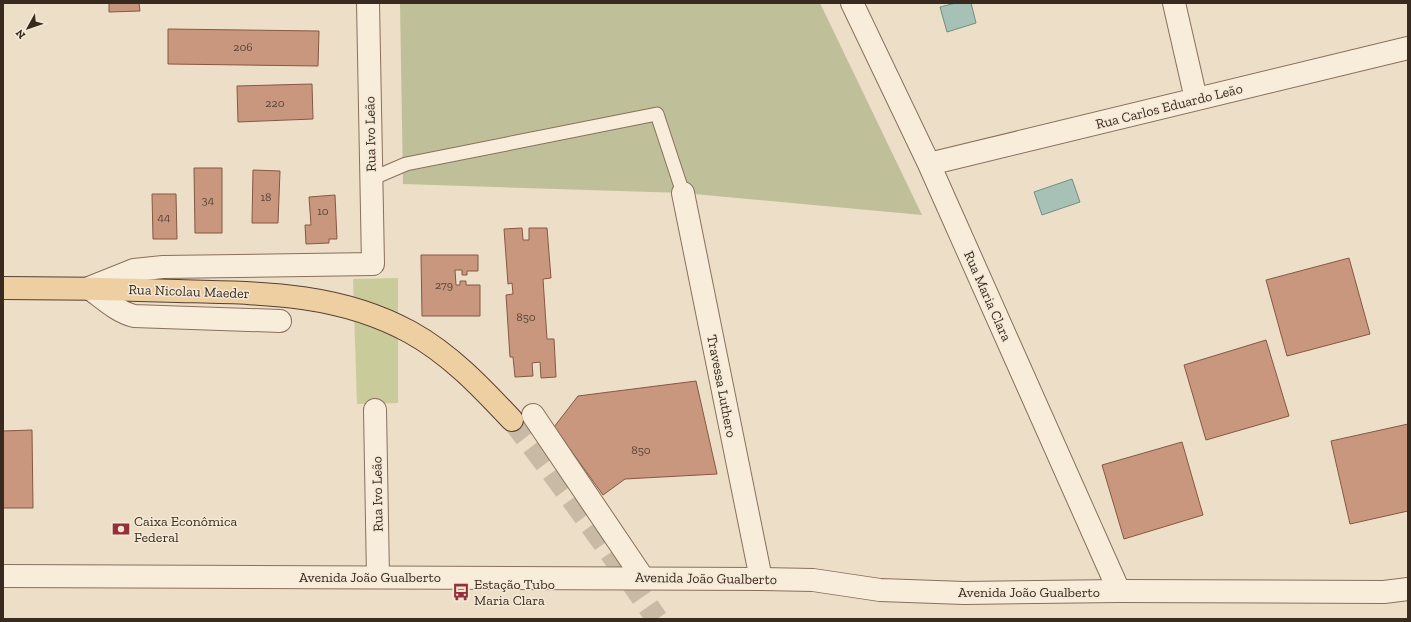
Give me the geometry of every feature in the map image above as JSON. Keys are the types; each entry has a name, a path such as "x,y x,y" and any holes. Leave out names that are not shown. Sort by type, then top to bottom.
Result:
{"main road":[{"name":"Rua Nicolau Maeder","path":"3,288 89,288 252,293 316,299 344,305 373,314 410,332 437,349 461,368 512,420"}],"street":[{"name":"Rua Ivo Leão","path":"89,288 134,270 163,267 373,264 368,3"},
{"name":"Rua Maria Clara","path":"852,3 929,164 1119,591"},
{"path":"1174,3 1196,99"},
{"name":"Rua Carlos Eduardo Leão","path":"929,164 1408,48"},
{"name":"Travessa Luthero","path":"683,193 761,578"},
{"path":"89,288 123,313 134,316 280,321"},
{"name":"Rua Ivo Leão","path":"375,410 378,577"},
{"path":"533,415 643,578"},
{"name":"Avenida João Gualberto","path":"3,576 761,578 812,580 880,590 956,592 1384,592 1408,589"}],"lane":[{"path":"371,179 406,164 657,114 683,193"}],"green space":[{"path":"400,3 820,3 922,215 683,193 403,184"},
{"path":"398,278 398,403 357,404 353,279"}],"shaded area":[{"path":"956,3 971,3 976,23 947,32 940,7"},
{"path":"1072,179 1080,202 1042,215 1034,192"}],"building":[{"path":"109,3 139,3 140,11 109,12"},
{"path":"168,29 319,31 318,66 168,64"},
{"path":"312,84 313,119 238,122 237,86"},
{"path":"194,168 222,168 222,233 195,233"},
{"path":"253,170 280,171 278,223 252,223"},
{"path":"152,194 176,194 177,239 153,239"},
{"path":"335,195 337,239 329,239 329,243 306,244 305,225 311,225 309,197"},
{"path":"522,228 523,240 529,240 529,228 547,228 551,278 543,279 547,339 554,339 556,377 541,378 540,362 532,363 533,376 515,377 513,357 510,357 506,295 513,294 512,283 508,284 504,229"},
{"path":"421,255 478,255 478,271 467,271 467,275 462,275 462,270 455,270 456,285 460,285 460,281 466,281 466,285 480,285 480,316 422,316"},
{"path":"1349,258 1370,334 1287,356 1266,280"},
{"path":"1266,340 1289,416 1206,440 1184,365"},
{"path":"696,381 717,474 625,479 603,495 554,427 578,396"},
{"path":"1408,424 1408,511 1350,524 1331,441"},
{"path":"32,430 33,508 3,508 3,431"},
{"path":"1182,442 1203,515 1124,539 1102,465"}],"tunnel":[{"path":"512,420 568,494 657,619"}],"place":[{"name":"Caixa Econômica Federal","path":"121,529"},
{"name":"Estação Tubo Maria Clara","path":"461,592"}]}
